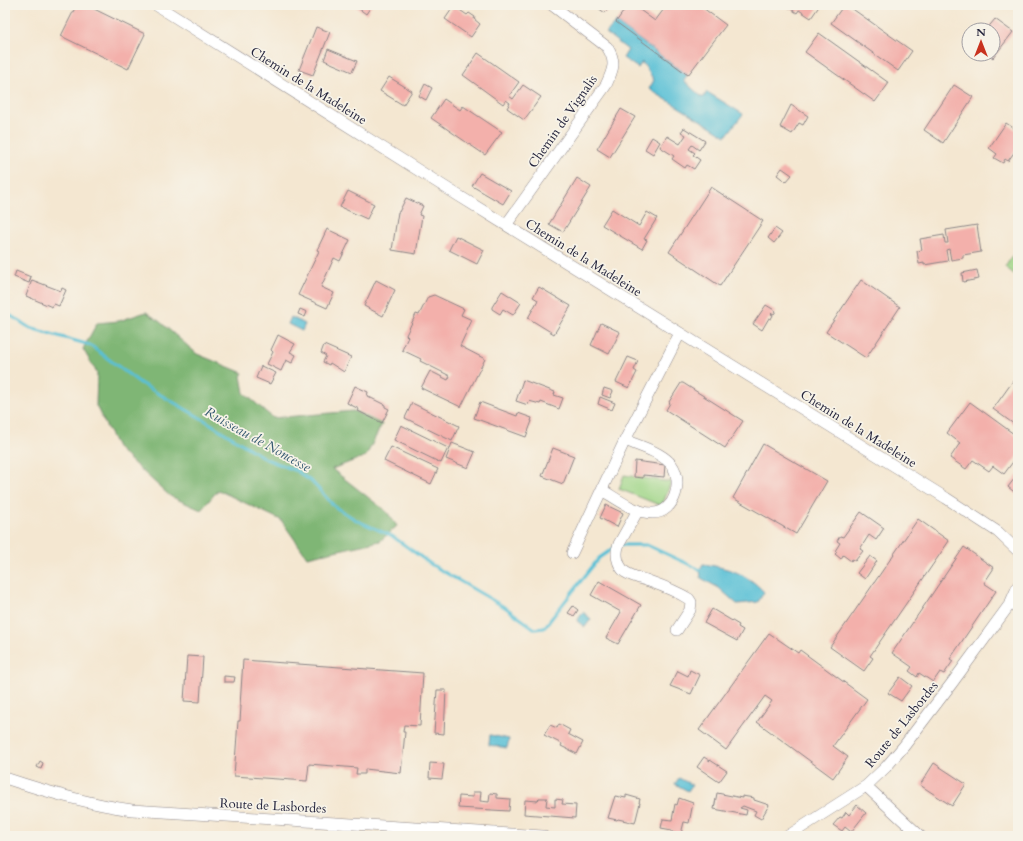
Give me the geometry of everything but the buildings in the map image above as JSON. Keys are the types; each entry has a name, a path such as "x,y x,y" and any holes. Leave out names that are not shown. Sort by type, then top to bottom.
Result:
{"street":[{"name":"Chemin de la Madeleine","path":"156,5 998,532 1018,540"},
{"name":"Chemin de Vignalis","path":"506,225 606,85 614,63 612,54 607,47 552,5"},
{"path":"572,553 625,440 680,334"},
{"path":"602,490 638,510 654,514 665,511 675,496 677,477 673,466 664,458 625,440"},
{"path":"638,510 619,544 617,549 617,560 620,566 630,575 663,586 682,594 689,599 691,606 677,630"},
{"name":"Chemin de la Madeleine","path":"998,532 1018,551"},
{"name":"Route de Lasbordes","path":"788,836 866,786 886,767 904,746 1014,600 1018,586"},
{"name":"Route de Lasbordes","path":"5,778 84,802 132,810 543,836"},
{"path":"866,786 920,836"}],"green space":[{"path":"1013,255 1018,259 1018,277 1005,267"},
{"path":"146,312 159,321 197,354 243,373 241,376 244,393 273,418 354,411 382,424 366,456 332,469 387,512 397,526 380,541 307,557 281,520 218,490 201,510 170,496 118,449 96,406 97,373 83,349 97,323 119,321"},
{"path":"624,475 671,482 662,506 619,489"}],"water":[{"path":"616,22 687,75 684,81 703,98 707,92 743,114 726,136 649,89 654,80 642,62 638,68 623,58 628,50 606,33"},
{"path":"291,317 305,324 302,331 288,324"},
{"path":"703,564 721,567 736,572 751,580 764,592 758,602 737,604 719,588 701,578 700,569"},
{"path":"583,612 591,619 585,627 577,621"},
{"path":"490,735 509,739 507,748 489,745"},
{"path":"679,778 692,785 688,791 675,784"}],"waterway":[{"name":"Ruisseau de Noncesse","path":"5,312 30,328 90,345 140,383 206,421 266,459 297,471 313,483 335,507 358,521 392,536 432,565 506,608 535,629 544,628 599,558 615,547"},
{"name":"Ruisseau de Noncesse","path":"622,545 647,545 703,571"}]}
